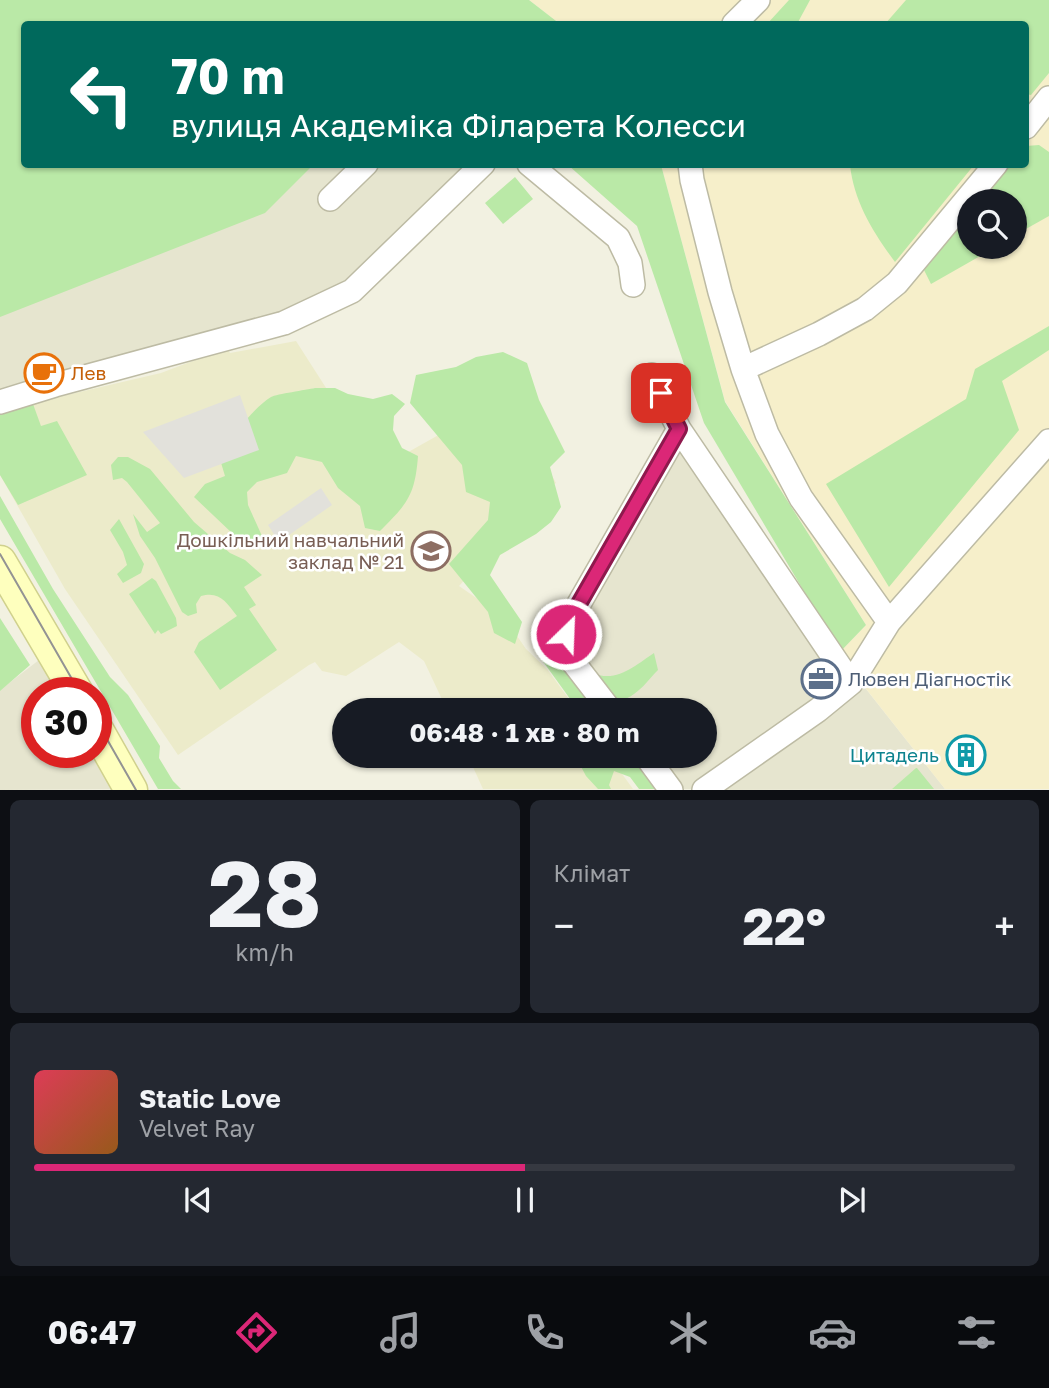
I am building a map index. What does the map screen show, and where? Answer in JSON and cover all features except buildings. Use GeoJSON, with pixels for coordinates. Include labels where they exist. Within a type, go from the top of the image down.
{"type":"FeatureCollection","features":[{"type":"Feature","properties":{"kind":"main road"},"geometry":{"type":"LineString","coordinates":[[0,562],[67,677]]}},
{"type":"Feature","properties":{"kind":"main road"},"geometry":{"type":"LineString","coordinates":[[112,756],[131,789]]}},
{"type":"Feature","properties":{"kind":"street"},"geometry":{"type":"LineString","coordinates":[[737,21],[758,0]]}},
{"type":"Feature","properties":{"kind":"street"},"geometry":{"type":"LineString","coordinates":[[1029,123],[1049,98]]}},
{"type":"Feature","properties":{"kind":"street"},"geometry":{"type":"LineString","coordinates":[[330,199],[362,168]]}},
{"type":"Feature","properties":{"kind":"street"},"geometry":{"type":"LineString","coordinates":[[0,402],[284,323],[352,291],[479,168]]}},
{"type":"Feature","properties":{"kind":"street"},"geometry":{"type":"LineString","coordinates":[[534,168],[618,238],[630,263],[633,285]]}},
{"type":"Feature","properties":{"kind":"street"},"geometry":{"type":"LineString","coordinates":[[690,168],[720,292],[743,369],[767,434],[801,498],[889,622]]}},
{"type":"Feature","properties":{"kind":"street"},"geometry":{"type":"LineString","coordinates":[[743,369],[819,334],[865,309],[897,283],[993,168]]}},
{"type":"Feature","properties":{"kind":"street"},"geometry":{"type":"LineString","coordinates":[[652,374],[679,429],[851,683]]}},
{"type":"Feature","properties":{"kind":"street"},"geometry":{"type":"LineString","coordinates":[[601,698],[570,658],[566,634],[572,616],[679,429]]}},
{"type":"Feature","properties":{"kind":"street"},"geometry":{"type":"LineString","coordinates":[[704,789],[818,710],[851,683],[889,622],[1049,441]]}},
{"type":"Feature","properties":{"kind":"street"},"geometry":{"type":"LineString","coordinates":[[655,768],[671,789]]}},
{"type":"Feature","properties":{"kind":"shaded area"},"geometry":{"type":"Polygon","coordinates":[[[529,0],[1049,0],[1049,789],[945,789],[840,652],[866,625],[725,401],[662,168],[1029,168],[1029,21],[556,21],[529,0]]]}},
{"type":"Feature","properties":{"kind":"shaded area"},"geometry":{"type":"Polygon","coordinates":[[[207,168],[467,168],[336,288],[282,313],[0,396],[0,252],[207,168]]]}},
{"type":"Feature","properties":{"kind":"shaded area"},"geometry":{"type":"Polygon","coordinates":[[[296,341],[378,469],[508,396],[556,483],[547,488],[459,586],[504,617],[526,649],[547,669],[568,698],[441,698],[424,661],[399,642],[346,676],[322,671],[315,662],[309,665],[178,755],[65,589],[0,475],[0,413],[161,373],[227,348],[230,353],[296,341]]]}},
{"type":"Feature","properties":{"kind":"shaded area"},"geometry":{"type":"Polygon","coordinates":[[[240,395],[259,450],[184,478],[143,432],[240,395]]]}},
{"type":"Feature","properties":{"kind":"shaded area"},"geometry":{"type":"Polygon","coordinates":[[[685,446],[841,678],[839,686],[694,789],[676,789],[661,768],[717,768],[717,698],[610,698],[574,651],[571,632],[676,448],[685,446]]]}},
{"type":"Feature","properties":{"kind":"shaded area"},"geometry":{"type":"Polygon","coordinates":[[[321,488],[332,505],[279,542],[268,525],[321,488]]]}},
{"type":"Feature","properties":{"kind":"shaded area"},"geometry":{"type":"Polygon","coordinates":[[[39,660],[50,677],[21,677],[21,768],[106,768],[118,789],[0,790],[0,690],[39,660]]]}},
{"type":"Feature","properties":{"kind":"shaded area"},"geometry":{"type":"Polygon","coordinates":[[[862,684],[945,789],[711,790],[862,684]]]}},
{"type":"Feature","properties":{"kind":"shaded area"},"geometry":{"type":"Polygon","coordinates":[[[473,768],[618,768],[633,789],[483,789],[473,768]]]}},
{"type":"Feature","properties":{"kind":"green space"},"geometry":{"type":"Polygon","coordinates":[[[0,0],[529,0],[556,21],[21,21],[21,168],[310,168],[265,213],[0,317],[0,0]]]}},
{"type":"Feature","properties":{"kind":"green space"},"geometry":{"type":"Polygon","coordinates":[[[789,0],[810,0],[799,21],[770,21],[789,0]]]}},
{"type":"Feature","properties":{"kind":"green space"},"geometry":{"type":"Polygon","coordinates":[[[906,0],[1049,0],[1049,73],[1029,95],[1029,21],[888,21],[906,0]]]}},
{"type":"Feature","properties":{"kind":"green space"},"geometry":{"type":"Polygon","coordinates":[[[1039,145],[1049,152],[1049,216],[1027,228],[1027,189],[989,189],[1006,168],[1029,168],[1029,146],[1039,145]]]}},
{"type":"Feature","properties":{"kind":"green space"},"geometry":{"type":"Polygon","coordinates":[[[571,168],[662,168],[725,402],[866,625],[840,652],[704,423],[637,226],[571,168]]]}},
{"type":"Feature","properties":{"kind":"green space"},"geometry":{"type":"Polygon","coordinates":[[[851,168],[972,168],[895,262],[866,216],[851,168]]]}},
{"type":"Feature","properties":{"kind":"green space"},"geometry":{"type":"Polygon","coordinates":[[[515,177],[533,199],[503,224],[485,203],[515,177]]]}},
{"type":"Feature","properties":{"kind":"green space"},"geometry":{"type":"Polygon","coordinates":[[[957,228],[957,259],[975,259],[931,284],[924,270],[957,228]]]}},
{"type":"Feature","properties":{"kind":"green space"},"geometry":{"type":"Polygon","coordinates":[[[1049,326],[1049,350],[1002,381],[1019,430],[889,587],[826,484],[966,399],[975,369],[1049,326]]]}},
{"type":"Feature","properties":{"kind":"green space"},"geometry":{"type":"Polygon","coordinates":[[[503,352],[527,363],[539,400],[565,452],[550,467],[561,507],[551,522],[536,534],[500,555],[490,575],[522,622],[515,644],[494,633],[488,612],[449,564],[488,520],[490,502],[466,492],[462,465],[410,403],[416,375],[456,367],[476,357],[503,352]]]}},
{"type":"Feature","properties":{"kind":"green space"},"geometry":{"type":"Polygon","coordinates":[[[315,388],[335,388],[348,394],[373,399],[392,394],[405,404],[394,416],[393,430],[402,448],[418,456],[412,490],[397,514],[380,531],[365,528],[360,506],[338,488],[322,462],[296,456],[287,473],[257,482],[247,492],[248,505],[262,536],[249,543],[233,534],[194,497],[205,484],[225,476],[219,456],[257,408],[271,397],[315,388]]]}},
{"type":"Feature","properties":{"kind":"green space"},"geometry":{"type":"Polygon","coordinates":[[[33,404],[41,426],[57,421],[87,475],[18,505],[0,475],[0,413],[33,404]]]}},
{"type":"Feature","properties":{"kind":"green space"},"geometry":{"type":"Polygon","coordinates":[[[118,457],[128,457],[150,469],[194,522],[230,553],[245,560],[262,575],[244,587],[256,605],[249,609],[277,650],[220,690],[194,652],[199,642],[237,616],[222,599],[213,595],[201,596],[196,604],[197,613],[188,616],[182,612],[155,558],[140,536],[133,514],[147,532],[160,523],[127,482],[122,478],[113,480],[111,465],[118,457]]]}},
{"type":"Feature","properties":{"kind":"green space"},"geometry":{"type":"Polygon","coordinates":[[[0,496],[53,589],[110,677],[92,677],[0,519],[0,496]]]}},
{"type":"Feature","properties":{"kind":"green space"},"geometry":{"type":"Polygon","coordinates":[[[119,519],[144,564],[141,573],[123,583],[117,574],[127,565],[110,530],[119,519]]]}},
{"type":"Feature","properties":{"kind":"green space"},"geometry":{"type":"Polygon","coordinates":[[[152,578],[176,618],[177,626],[161,634],[158,630],[155,634],[129,594],[152,578]]]}},
{"type":"Feature","properties":{"kind":"green space"},"geometry":{"type":"Polygon","coordinates":[[[0,618],[30,665],[0,691],[0,618]]]}},
{"type":"Feature","properties":{"kind":"green space"},"geometry":{"type":"Polygon","coordinates":[[[551,643],[569,646],[585,667],[592,672],[609,676],[625,672],[654,653],[658,670],[628,698],[569,698],[534,649],[551,643]]]}},
{"type":"Feature","properties":{"kind":"green space"},"geometry":{"type":"Polygon","coordinates":[[[112,679],[128,695],[160,746],[159,758],[181,789],[158,789],[112,710],[112,679]]]}},
{"type":"Feature","properties":{"kind":"green space"},"geometry":{"type":"Polygon","coordinates":[[[582,768],[645,768],[655,780],[658,789],[639,789],[630,777],[614,771],[609,785],[611,789],[598,789],[582,768]]]}},
{"type":"Feature","properties":{"kind":"green space"},"geometry":{"type":"Polygon","coordinates":[[[916,768],[934,789],[892,789],[916,768]]]}},
{"type":"Feature","properties":{"kind":"tram line"},"geometry":{"type":"LineString","coordinates":[[0,554],[71,677]]}},
{"type":"Feature","properties":{"kind":"tram line"},"geometry":{"type":"LineString","coordinates":[[112,748],[136,790]]}},
{"type":"Feature","properties":{"kind":"place","name":"Лев"},"geometry":{"type":"Point","coordinates":[44,373]}},
{"type":"Feature","properties":{"kind":"place","name":"Дошкільний навчальний заклад № 21"},"geometry":{"type":"Point","coordinates":[431,551]}},
{"type":"Feature","properties":{"kind":"place","name":"Лювен Діагностік"},"geometry":{"type":"Point","coordinates":[821,679]}},
{"type":"Feature","properties":{"kind":"place","name":"Цитадель"},"geometry":{"type":"Point","coordinates":[966,755]}},
{"type":"Feature","properties":{"kind":"route"},"geometry":{"type":"LineString","coordinates":[[566,634],[572,616],[679,429],[661,393]]}}]}
